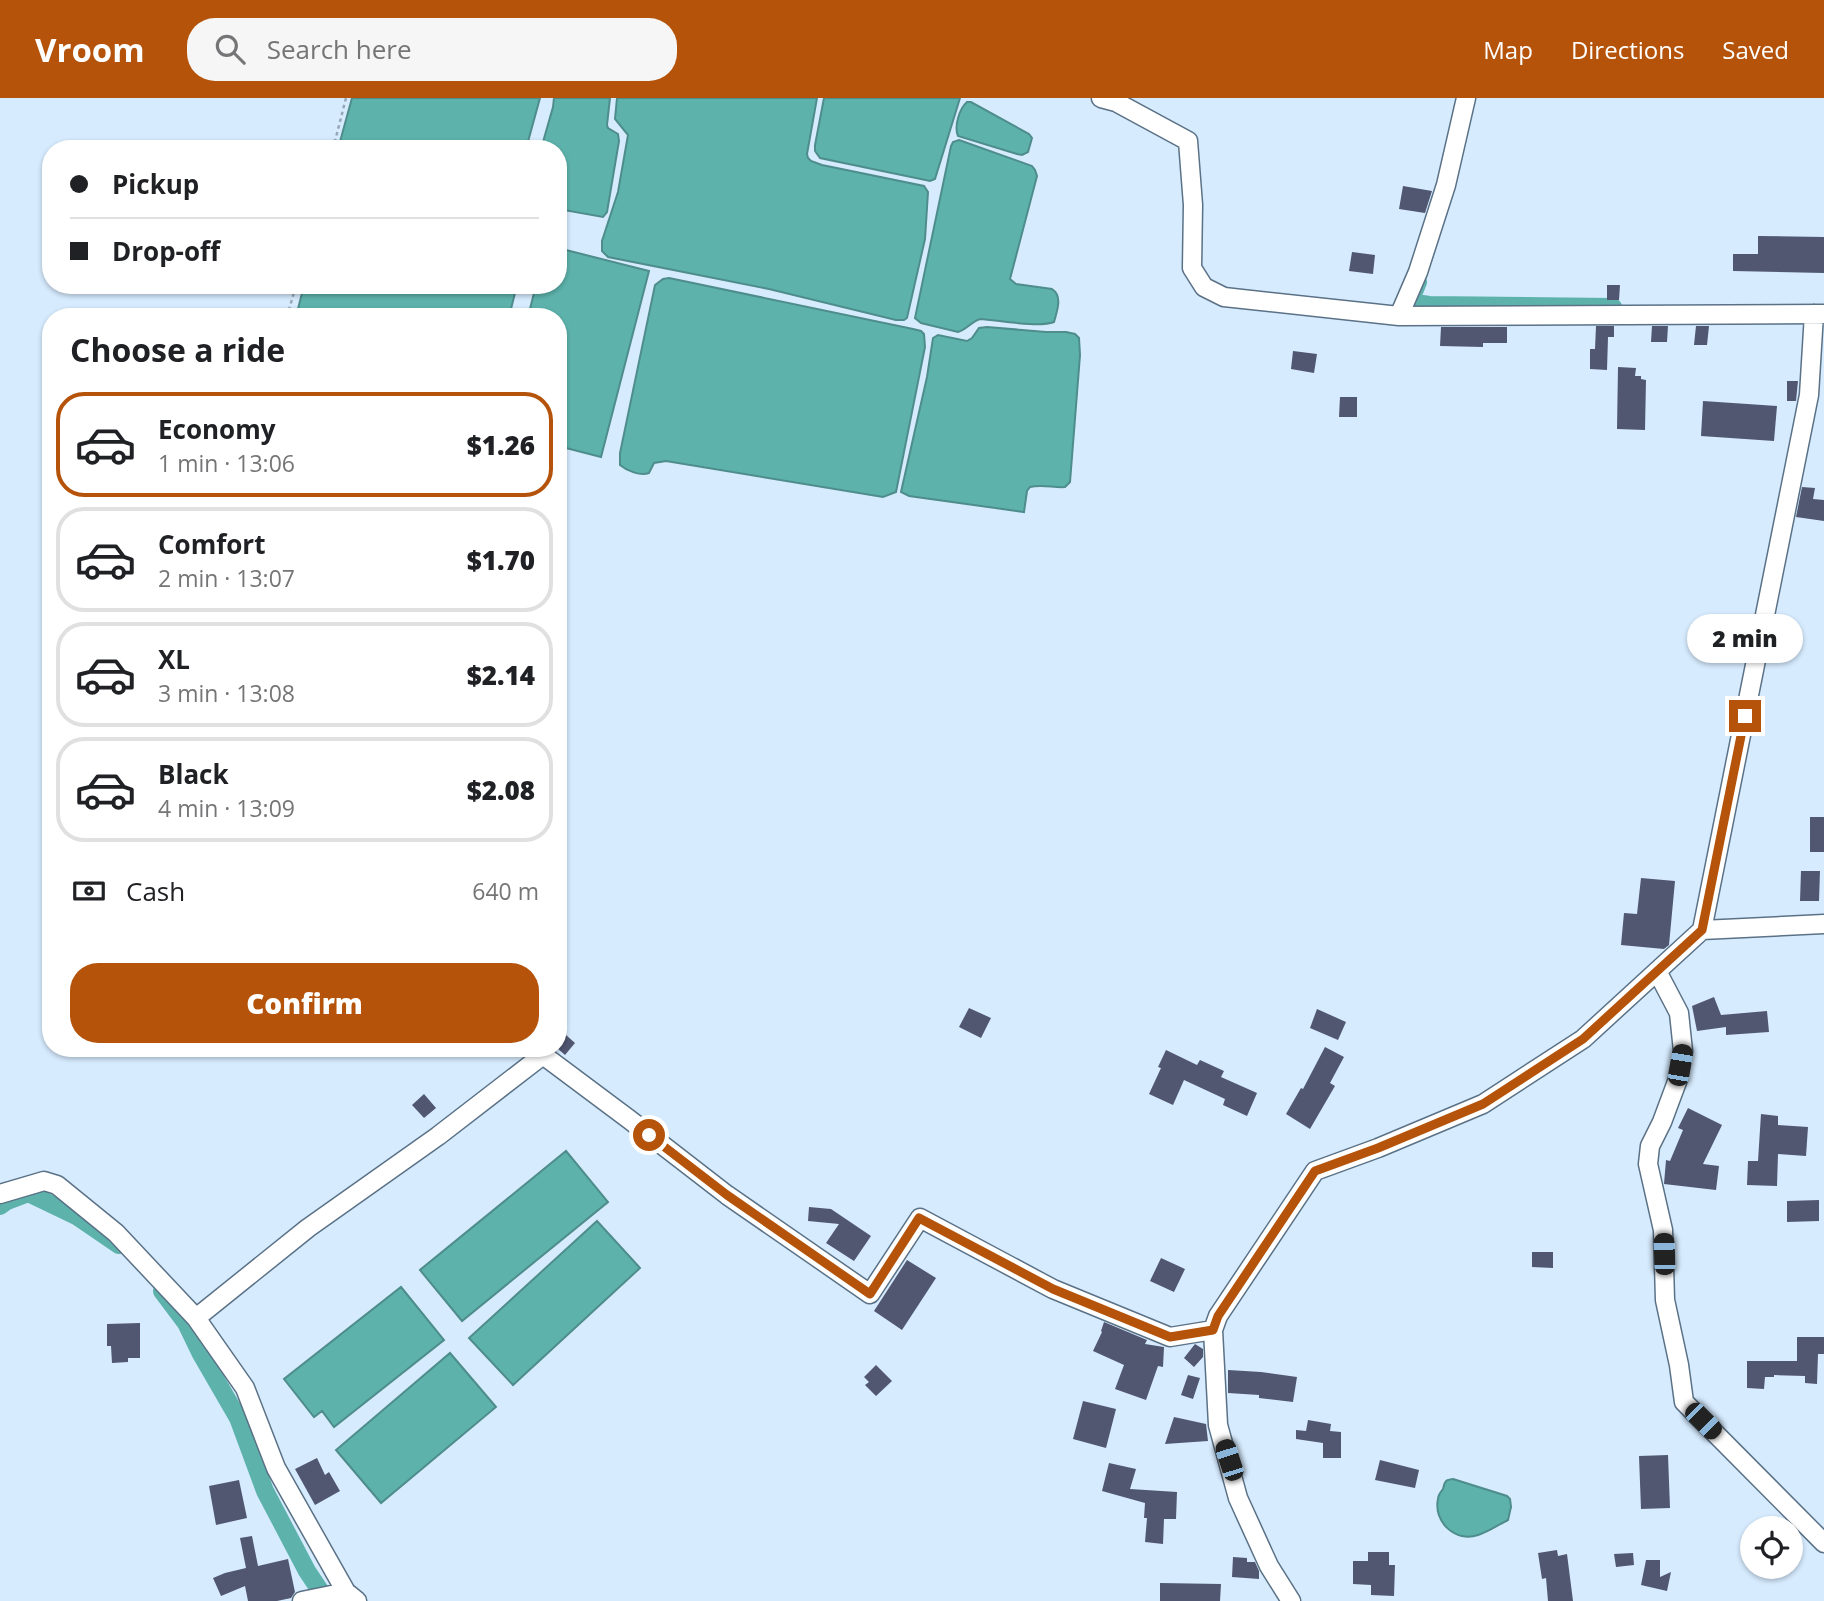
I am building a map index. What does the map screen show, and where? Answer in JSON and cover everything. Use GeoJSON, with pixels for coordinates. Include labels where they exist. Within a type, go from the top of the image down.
{"type":"FeatureCollection","features":[{"type":"Feature","properties":{"kind":"street"},"geometry":{"type":"LineString","coordinates":[[1101,98],[1116,102],[1188,141],[1193,205],[1192,268],[1204,287],[1224,297],[1399,316],[1819,314],[1808,395],[1702,930],[1583,1039],[1483,1104],[1315,1171],[1218,1316],[1213,1330],[1218,1425],[1238,1498],[1269,1566],[1291,1601]]}},
{"type":"Feature","properties":{"kind":"street"},"geometry":{"type":"LineString","coordinates":[[1399,316],[1418,272],[1446,185],[1466,98]]}},
{"type":"Feature","properties":{"kind":"street"},"geometry":{"type":"LineString","coordinates":[[1702,930],[1824,924]]}},
{"type":"Feature","properties":{"kind":"street"},"geometry":{"type":"LineString","coordinates":[[1657,971],[1679,1013],[1683,1051],[1678,1079],[1650,1146],[1648,1164],[1663,1230],[1665,1300],[1684,1402],[1824,1543]]}},
{"type":"Feature","properties":{"kind":"street"},"geometry":{"type":"LineString","coordinates":[[196,1318],[308,1228],[438,1136],[540,1057]]}},
{"type":"Feature","properties":{"kind":"street"},"geometry":{"type":"LineString","coordinates":[[546,1057],[727,1195],[870,1294],[919,1218],[1053,1289],[1170,1337],[1213,1330]]}},
{"type":"Feature","properties":{"kind":"street"},"geometry":{"type":"LineString","coordinates":[[0,1194],[44,1181],[57,1185],[116,1233],[196,1318],[245,1388],[276,1468],[351,1596],[302,1601]]}},
{"type":"Feature","properties":{"kind":"path"},"geometry":{"type":"LineString","coordinates":[[335,140],[346,98]]}},
{"type":"Feature","properties":{"kind":"shaded area"},"geometry":{"type":"Polygon","coordinates":[[[352,98],[540,98],[528,140],[340,140],[352,98]]]}},
{"type":"Feature","properties":{"kind":"shaded area"},"geometry":{"type":"Polygon","coordinates":[[[554,98],[610,98],[607,125],[618,134],[619,141],[607,212],[603,217],[567,211],[567,140],[544,140],[554,98]]]}},
{"type":"Feature","properties":{"kind":"shaded area"},"geometry":{"type":"Polygon","coordinates":[[[617,98],[817,98],[807,154],[811,161],[924,186],[928,192],[925,239],[907,318],[896,320],[769,289],[608,257],[602,251],[602,241],[618,192],[628,135],[615,119],[617,98]]]}},
{"type":"Feature","properties":{"kind":"shaded area"},"geometry":{"type":"Polygon","coordinates":[[[824,98],[960,98],[935,179],[930,181],[820,158],[815,151],[815,145],[824,98]]]}},
{"type":"Feature","properties":{"kind":"shaded area"},"geometry":{"type":"Polygon","coordinates":[[[967,102],[1029,134],[1032,138],[1028,152],[1017,154],[958,136],[958,118],[967,102]]]}},
{"type":"Feature","properties":{"kind":"shaded area"},"geometry":{"type":"Polygon","coordinates":[[[959,140],[1032,166],[1035,170],[1037,176],[1010,279],[1016,284],[1052,289],[1058,304],[1054,322],[1028,324],[980,319],[958,332],[921,323],[915,318],[951,146],[959,140]]]}},
{"type":"Feature","properties":{"kind":"shaded area"},"geometry":{"type":"Polygon","coordinates":[[[567,250],[649,271],[601,457],[567,448],[567,308],[530,308],[534,294],[567,294],[567,250]]]}},
{"type":"Feature","properties":{"kind":"shaded area"},"geometry":{"type":"Polygon","coordinates":[[[669,278],[921,331],[924,334],[925,347],[896,492],[883,497],[666,461],[654,463],[649,473],[645,474],[620,465],[620,453],[655,285],[669,278]]]}},
{"type":"Feature","properties":{"kind":"shaded area"},"geometry":{"type":"Polygon","coordinates":[[[302,294],[515,294],[511,308],[298,308],[302,294]]]}},
{"type":"Feature","properties":{"kind":"shaded area"},"geometry":{"type":"Polygon","coordinates":[[[979,328],[1066,332],[1079,338],[1070,482],[1065,487],[1030,487],[1024,512],[909,496],[901,492],[933,338],[938,335],[967,341],[979,328]]]}},
{"type":"Feature","properties":{"kind":"shaded area"},"geometry":{"type":"Polygon","coordinates":[[[566,1151],[608,1202],[462,1321],[420,1270],[566,1151]]]}},
{"type":"Feature","properties":{"kind":"shaded area"},"geometry":{"type":"Polygon","coordinates":[[[597,1221],[640,1268],[513,1385],[469,1338],[597,1221]]]}},
{"type":"Feature","properties":{"kind":"shaded area"},"geometry":{"type":"Polygon","coordinates":[[[401,1287],[444,1340],[334,1427],[322,1411],[314,1417],[284,1379],[401,1287]]]}},
{"type":"Feature","properties":{"kind":"shaded area"},"geometry":{"type":"Polygon","coordinates":[[[450,1353],[496,1407],[381,1503],[336,1450],[450,1353]]]}},
{"type":"Feature","properties":{"kind":"shaded area"},"geometry":{"type":"Polygon","coordinates":[[[1453,1479],[1507,1496],[1511,1507],[1508,1520],[1470,1537],[1448,1529],[1437,1507],[1445,1482],[1453,1479]]]}},
{"type":"Feature","properties":{"kind":"building"},"geometry":{"type":"Polygon","coordinates":[[[1403,186],[1432,191],[1425,213],[1399,209],[1403,186]]]}},
{"type":"Feature","properties":{"kind":"building"},"geometry":{"type":"Polygon","coordinates":[[[1758,236],[1824,237],[1824,273],[1733,271],[1733,254],[1758,254],[1758,236]]]}},
{"type":"Feature","properties":{"kind":"building"},"geometry":{"type":"Polygon","coordinates":[[[1352,252],[1375,255],[1373,274],[1349,271],[1352,252]]]}},
{"type":"Feature","properties":{"kind":"building"},"geometry":{"type":"Polygon","coordinates":[[[1607,285],[1620,285],[1619,300],[1607,300],[1607,285]]]}},
{"type":"Feature","properties":{"kind":"building"},"geometry":{"type":"Polygon","coordinates":[[[1596,326],[1614,326],[1614,337],[1608,337],[1607,370],[1590,369],[1590,349],[1595,349],[1596,326]]]}},
{"type":"Feature","properties":{"kind":"building"},"geometry":{"type":"Polygon","coordinates":[[[1652,326],[1668,326],[1667,342],[1651,342],[1652,326]]]}},
{"type":"Feature","properties":{"kind":"building"},"geometry":{"type":"Polygon","coordinates":[[[1696,326],[1709,326],[1707,345],[1694,345],[1696,326]]]}},
{"type":"Feature","properties":{"kind":"building"},"geometry":{"type":"Polygon","coordinates":[[[1441,327],[1507,327],[1507,343],[1483,343],[1483,347],[1440,346],[1441,327]]]}},
{"type":"Feature","properties":{"kind":"building"},"geometry":{"type":"Polygon","coordinates":[[[1293,351],[1317,354],[1314,373],[1291,369],[1293,351]]]}},
{"type":"Feature","properties":{"kind":"building"},"geometry":{"type":"Polygon","coordinates":[[[1618,367],[1636,368],[1635,376],[1646,380],[1645,430],[1617,429],[1618,367]]]}},
{"type":"Feature","properties":{"kind":"building"},"geometry":{"type":"Polygon","coordinates":[[[1787,381],[1798,381],[1796,401],[1787,401],[1787,381]]]}},
{"type":"Feature","properties":{"kind":"building"},"geometry":{"type":"Polygon","coordinates":[[[1340,397],[1357,397],[1357,417],[1339,417],[1340,397]]]}},
{"type":"Feature","properties":{"kind":"building"},"geometry":{"type":"Polygon","coordinates":[[[1703,401],[1777,406],[1774,441],[1701,436],[1703,401]]]}},
{"type":"Feature","properties":{"kind":"building"},"geometry":{"type":"Polygon","coordinates":[[[1802,487],[1815,488],[1813,499],[1824,500],[1824,521],[1796,517],[1802,487]]]}},
{"type":"Feature","properties":{"kind":"building"},"geometry":{"type":"Polygon","coordinates":[[[1810,817],[1824,817],[1824,852],[1810,852],[1810,817]]]}},
{"type":"Feature","properties":{"kind":"building"},"geometry":{"type":"Polygon","coordinates":[[[1801,871],[1820,871],[1819,901],[1800,901],[1801,871]]]}},
{"type":"Feature","properties":{"kind":"building"},"geometry":{"type":"Polygon","coordinates":[[[1641,878],[1675,881],[1669,945],[1664,949],[1621,945],[1624,913],[1637,914],[1641,878]]]}},
{"type":"Feature","properties":{"kind":"building"},"geometry":{"type":"Polygon","coordinates":[[[1714,997],[1721,1015],[1767,1011],[1769,1032],[1726,1035],[1726,1027],[1697,1031],[1692,1006],[1714,997]]]}},
{"type":"Feature","properties":{"kind":"building"},"geometry":{"type":"Polygon","coordinates":[[[969,1008],[991,1018],[981,1038],[959,1027],[969,1008]]]}},
{"type":"Feature","properties":{"kind":"building"},"geometry":{"type":"Polygon","coordinates":[[[1317,1009],[1346,1022],[1338,1040],[1310,1028],[1317,1009]]]}},
{"type":"Feature","properties":{"kind":"building"},"geometry":{"type":"Polygon","coordinates":[[[567,1036],[575,1043],[567,1053],[567,1036]]]}},
{"type":"Feature","properties":{"kind":"building"},"geometry":{"type":"Polygon","coordinates":[[[1325,1047],[1344,1057],[1330,1083],[1335,1086],[1310,1129],[1286,1114],[1301,1088],[1303,1089],[1325,1047]]]}},
{"type":"Feature","properties":{"kind":"building"},"geometry":{"type":"Polygon","coordinates":[[[1166,1050],[1197,1065],[1200,1060],[1224,1071],[1221,1077],[1257,1093],[1247,1116],[1223,1105],[1225,1099],[1184,1080],[1173,1105],[1149,1094],[1166,1050]]]}},
{"type":"Feature","properties":{"kind":"building"},"geometry":{"type":"Polygon","coordinates":[[[424,1094],[436,1108],[424,1118],[412,1105],[424,1094]]]}},
{"type":"Feature","properties":{"kind":"building"},"geometry":{"type":"Polygon","coordinates":[[[1688,1108],[1722,1125],[1703,1164],[1719,1166],[1716,1190],[1664,1184],[1666,1160],[1670,1161],[1683,1130],[1678,1128],[1688,1108]]]}},
{"type":"Feature","properties":{"kind":"building"},"geometry":{"type":"Polygon","coordinates":[[[1761,1114],[1778,1116],[1778,1125],[1808,1127],[1806,1156],[1778,1154],[1777,1186],[1747,1185],[1748,1161],[1758,1161],[1761,1114]]]}},
{"type":"Feature","properties":{"kind":"building"},"geometry":{"type":"Polygon","coordinates":[[[1819,1200],[1819,1221],[1787,1222],[1787,1201],[1819,1200]]]}},
{"type":"Feature","properties":{"kind":"building"},"geometry":{"type":"Polygon","coordinates":[[[809,1207],[831,1209],[871,1236],[854,1261],[826,1243],[839,1224],[808,1221],[809,1207]]]}},
{"type":"Feature","properties":{"kind":"building"},"geometry":{"type":"Polygon","coordinates":[[[1532,1252],[1553,1252],[1553,1268],[1532,1267],[1532,1252]]]}},
{"type":"Feature","properties":{"kind":"building"},"geometry":{"type":"Polygon","coordinates":[[[1161,1258],[1185,1269],[1174,1292],[1150,1281],[1161,1258]]]}},
{"type":"Feature","properties":{"kind":"building"},"geometry":{"type":"Polygon","coordinates":[[[907,1260],[936,1278],[902,1330],[874,1311],[907,1260]]]}},
{"type":"Feature","properties":{"kind":"building"},"geometry":{"type":"Polygon","coordinates":[[[1104,1322],[1147,1340],[1145,1344],[1164,1347],[1163,1367],[1158,1366],[1146,1400],[1115,1389],[1124,1365],[1093,1351],[1104,1322]]]}},
{"type":"Feature","properties":{"kind":"building"},"geometry":{"type":"Polygon","coordinates":[[[140,1323],[140,1358],[128,1358],[128,1362],[112,1363],[111,1346],[107,1346],[107,1324],[140,1323]]]}},
{"type":"Feature","properties":{"kind":"building"},"geometry":{"type":"Polygon","coordinates":[[[1797,1337],[1824,1337],[1824,1354],[1818,1354],[1817,1384],[1805,1383],[1805,1376],[1774,1375],[1765,1377],[1764,1389],[1747,1388],[1747,1361],[1797,1361],[1797,1337]]]}},
{"type":"Feature","properties":{"kind":"building"},"geometry":{"type":"Polygon","coordinates":[[[1195,1344],[1203,1349],[1203,1357],[1194,1367],[1184,1358],[1195,1344]]]}},
{"type":"Feature","properties":{"kind":"building"},"geometry":{"type":"Polygon","coordinates":[[[876,1365],[892,1381],[876,1396],[865,1385],[869,1382],[864,1377],[876,1365]]]}},
{"type":"Feature","properties":{"kind":"building"},"geometry":{"type":"Polygon","coordinates":[[[1228,1370],[1297,1377],[1293,1402],[1259,1398],[1259,1395],[1228,1393],[1228,1370]]]}},
{"type":"Feature","properties":{"kind":"building"},"geometry":{"type":"Polygon","coordinates":[[[1188,1375],[1200,1378],[1193,1399],[1181,1395],[1188,1375]]]}},
{"type":"Feature","properties":{"kind":"building"},"geometry":{"type":"Polygon","coordinates":[[[1083,1401],[1116,1409],[1106,1448],[1073,1439],[1083,1401]]]}},
{"type":"Feature","properties":{"kind":"building"},"geometry":{"type":"Polygon","coordinates":[[[1174,1417],[1206,1424],[1208,1441],[1165,1444],[1174,1417]]]}},
{"type":"Feature","properties":{"kind":"building"},"geometry":{"type":"Polygon","coordinates":[[[1308,1420],[1331,1424],[1330,1431],[1341,1432],[1341,1458],[1323,1458],[1323,1443],[1296,1439],[1296,1430],[1306,1431],[1308,1420]]]}},
{"type":"Feature","properties":{"kind":"building"},"geometry":{"type":"Polygon","coordinates":[[[1668,1455],[1670,1508],[1641,1509],[1639,1456],[1668,1455]]]}},
{"type":"Feature","properties":{"kind":"building"},"geometry":{"type":"Polygon","coordinates":[[[317,1458],[325,1475],[329,1472],[340,1491],[315,1505],[295,1469],[317,1458]]]}},
{"type":"Feature","properties":{"kind":"building"},"geometry":{"type":"Polygon","coordinates":[[[1380,1460],[1419,1470],[1415,1488],[1375,1480],[1380,1460]]]}},
{"type":"Feature","properties":{"kind":"building"},"geometry":{"type":"Polygon","coordinates":[[[1109,1463],[1136,1469],[1130,1489],[1177,1492],[1176,1519],[1164,1519],[1163,1544],[1145,1542],[1145,1503],[1102,1491],[1109,1463]]]}},
{"type":"Feature","properties":{"kind":"building"},"geometry":{"type":"Polygon","coordinates":[[[239,1480],[247,1518],[216,1525],[209,1486],[239,1480]]]}},
{"type":"Feature","properties":{"kind":"building"},"geometry":{"type":"Polygon","coordinates":[[[252,1536],[258,1566],[288,1559],[295,1592],[291,1598],[248,1601],[245,1586],[221,1596],[213,1578],[246,1568],[240,1538],[252,1536]]]}},
{"type":"Feature","properties":{"kind":"building"},"geometry":{"type":"Polygon","coordinates":[[[1557,1550],[1558,1556],[1567,1554],[1573,1601],[1548,1601],[1546,1578],[1542,1579],[1538,1553],[1557,1550]]]}},
{"type":"Feature","properties":{"kind":"building"},"geometry":{"type":"Polygon","coordinates":[[[1368,1552],[1389,1552],[1389,1565],[1395,1565],[1394,1596],[1371,1595],[1371,1585],[1353,1584],[1353,1561],[1368,1561],[1368,1552]]]}},
{"type":"Feature","properties":{"kind":"building"},"geometry":{"type":"Polygon","coordinates":[[[1633,1553],[1634,1565],[1616,1567],[1614,1554],[1633,1553]]]}},
{"type":"Feature","properties":{"kind":"building"},"geometry":{"type":"Polygon","coordinates":[[[1233,1557],[1247,1558],[1247,1562],[1255,1562],[1259,1579],[1232,1577],[1233,1557]]]}},
{"type":"Feature","properties":{"kind":"building"},"geometry":{"type":"Polygon","coordinates":[[[1646,1560],[1660,1560],[1660,1577],[1671,1572],[1667,1591],[1641,1585],[1646,1560]]]}},
{"type":"Feature","properties":{"kind":"building"},"geometry":{"type":"Polygon","coordinates":[[[1160,1583],[1221,1584],[1220,1601],[1160,1601],[1160,1583]]]}},
{"type":"Feature","properties":{"kind":"waterway"},"geometry":{"type":"LineString","coordinates":[[1418,282],[1412,297],[1416,303],[1429,305],[1613,307]]}},
{"type":"Feature","properties":{"kind":"waterway"},"geometry":{"type":"LineString","coordinates":[[0,1206],[28,1193],[78,1217],[119,1245]]}},
{"type":"Feature","properties":{"kind":"waterway"},"geometry":{"type":"LineString","coordinates":[[162,1291],[186,1323],[238,1418],[265,1491],[307,1571],[327,1601]]}},
{"type":"Feature","properties":{"kind":"route"},"geometry":{"type":"LineString","coordinates":[[649,1135],[727,1195],[870,1294],[919,1218],[1053,1289],[1170,1337],[1213,1330],[1218,1316],[1315,1171],[1483,1104],[1583,1039],[1702,930],[1745,716]]}}]}
